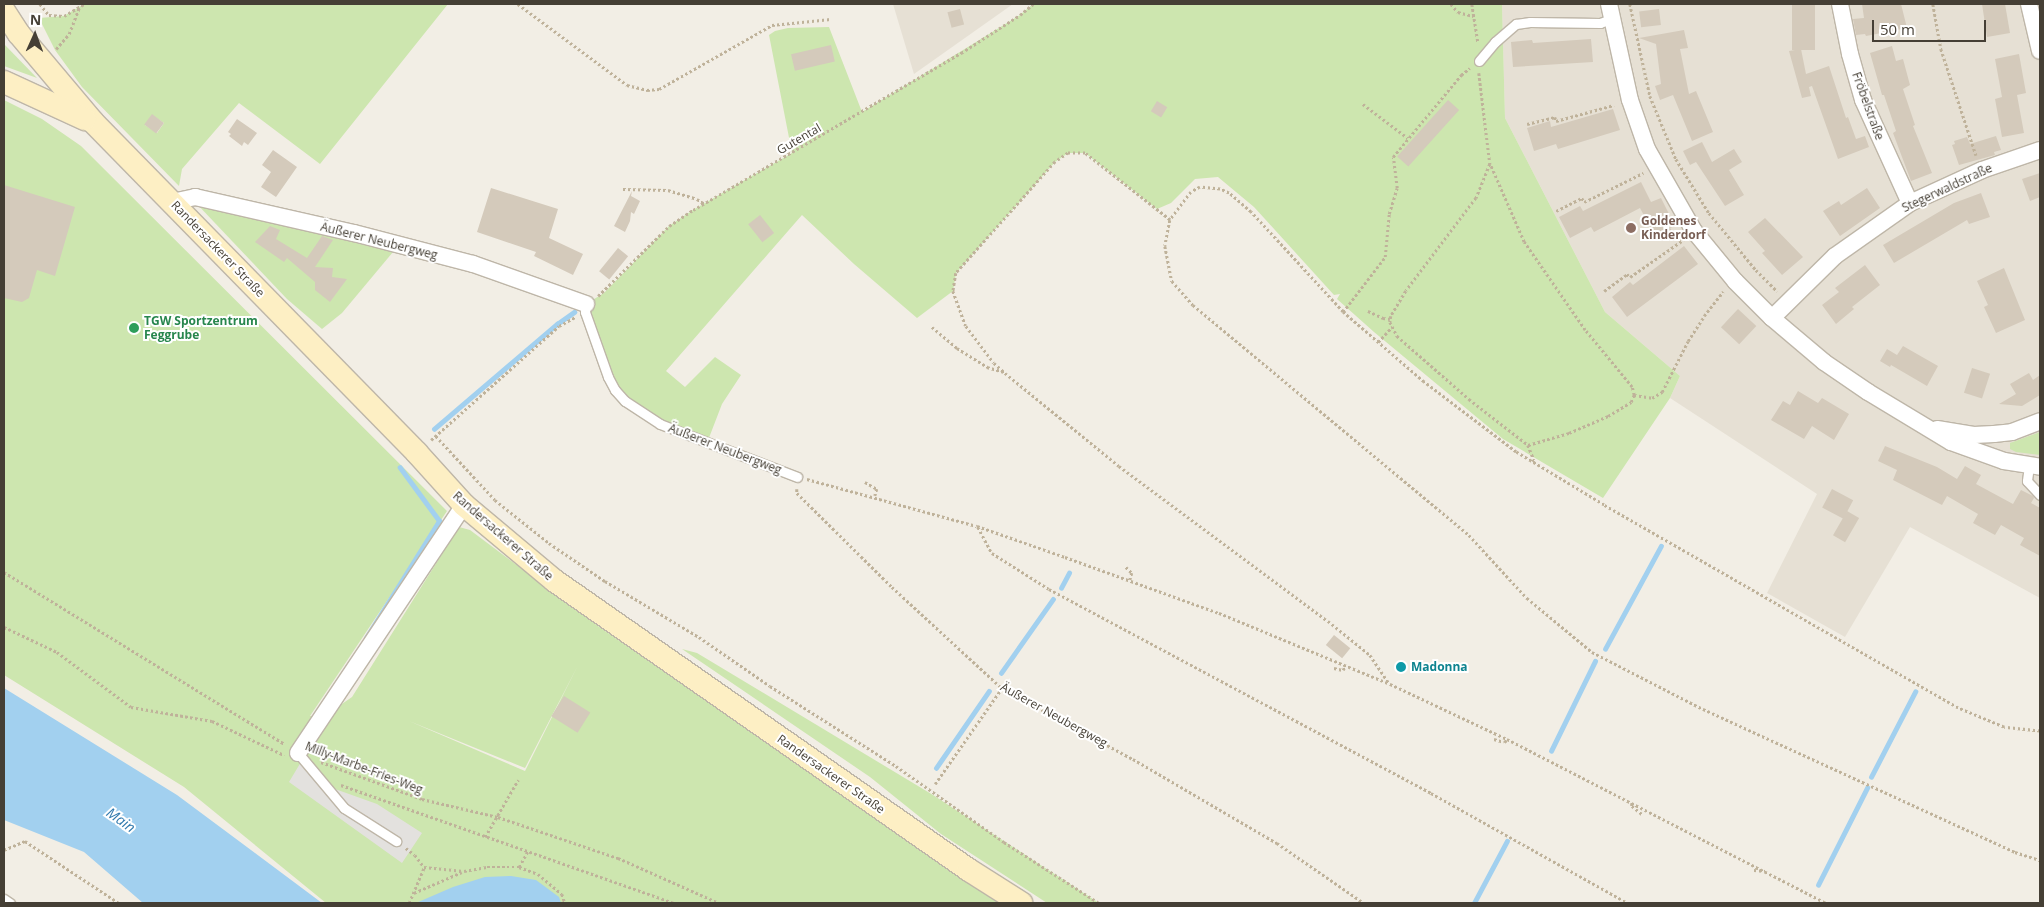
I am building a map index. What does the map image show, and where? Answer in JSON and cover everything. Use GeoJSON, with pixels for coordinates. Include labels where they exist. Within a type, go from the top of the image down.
{"type":"FeatureCollection","features":[{"type":"Feature","properties":{"kind":"main road","name":"Randersackerer Straße"},"geometry":{"type":"LineString","coordinates":[[4,11],[19,34],[93,122],[417,453],[464,505],[555,581],[969,870],[1021,903]]}},
{"type":"Feature","properties":{"kind":"main road"},"geometry":{"type":"LineString","coordinates":[[4,82],[93,122]]}},
{"type":"Feature","properties":{"kind":"street","name":"Fröbelstraße"},"geometry":{"type":"LineString","coordinates":[[1840,4],[1850,54],[1863,100],[1910,202]]}},
{"type":"Feature","properties":{"kind":"street"},"geometry":{"type":"LineString","coordinates":[[2029,4],[2040,51]]}},
{"type":"Feature","properties":{"kind":"street"},"geometry":{"type":"LineString","coordinates":[[1610,11],[1630,100],[1655,166],[1694,231],[1735,281],[1772,318],[1824,362],[1868,392],[1951,442],[1978,453],[2035,467]]}},
{"type":"Feature","properties":{"kind":"street","name":"Stegerwaldstraße"},"geometry":{"type":"LineString","coordinates":[[1772,318],[1835,256],[1910,202],[1982,170],[2040,150]]}},
{"type":"Feature","properties":{"kind":"street","name":"Äußerer Neubergweg"},"geometry":{"type":"LineString","coordinates":[[172,202],[195,197],[354,232],[473,264],[582,309]]}},
{"type":"Feature","properties":{"kind":"street"},"geometry":{"type":"LineString","coordinates":[[1930,428],[1974,435],[1994,434],[2012,432],[2040,421]]}},
{"type":"Feature","properties":{"kind":"street"},"geometry":{"type":"LineString","coordinates":[[298,753],[464,505]]}},
{"type":"Feature","properties":{"kind":"lane"},"geometry":{"type":"LineString","coordinates":[[1479,60],[1495,42],[1516,24],[1530,22],[1600,23],[1610,11]]}},
{"type":"Feature","properties":{"kind":"lane","name":"Äußerer Neubergweg"},"geometry":{"type":"LineString","coordinates":[[582,309],[608,377],[625,401],[660,424],[797,477]]}},
{"type":"Feature","properties":{"kind":"lane"},"geometry":{"type":"LineString","coordinates":[[2035,467],[2027,481],[2040,495]]}},
{"type":"Feature","properties":{"kind":"lane"},"geometry":{"type":"LineString","coordinates":[[298,753],[344,808],[396,841]]}},
{"type":"Feature","properties":{"kind":"lane"},"geometry":{"type":"LineString","coordinates":[[4,899],[10,903]]}},
{"type":"Feature","properties":{"kind":"path"},"geometry":{"type":"LineString","coordinates":[[40,4],[49,15],[64,16],[84,4]]}},
{"type":"Feature","properties":{"kind":"path"},"geometry":{"type":"LineString","coordinates":[[518,4],[626,85],[647,90],[659,89],[772,25],[831,19]]}},
{"type":"Feature","properties":{"kind":"path","name":"Gutental"},"geometry":{"type":"LineString","coordinates":[[417,453],[559,326],[604,293],[669,226],[693,210],[961,53],[1020,15],[1033,4]]}},
{"type":"Feature","properties":{"kind":"path"},"geometry":{"type":"LineString","coordinates":[[1451,4],[1458,12],[1473,16]]}},
{"type":"Feature","properties":{"kind":"path"},"geometry":{"type":"LineString","coordinates":[[1472,4],[1479,46],[1479,86],[1490,164],[1524,242],[1585,330],[1632,387],[1634,395],[1631,402],[1608,416],[1569,433],[1528,445]]}},
{"type":"Feature","properties":{"kind":"path"},"geometry":{"type":"LineString","coordinates":[[1630,4],[1650,96],[1676,159],[1722,230],[1788,303]]}},
{"type":"Feature","properties":{"kind":"path"},"geometry":{"type":"LineString","coordinates":[[1933,4],[1941,49],[1967,132],[1982,170]]}},
{"type":"Feature","properties":{"kind":"path"},"geometry":{"type":"LineString","coordinates":[[55,50],[69,34],[79,8]]}},
{"type":"Feature","properties":{"kind":"path"},"geometry":{"type":"LineString","coordinates":[[1343,312],[1385,257],[1389,214],[1397,188],[1392,157],[1461,75],[1479,60]]}},
{"type":"Feature","properties":{"kind":"path"},"geometry":{"type":"LineString","coordinates":[[1527,124],[1555,117],[1556,121],[1630,100]]}},
{"type":"Feature","properties":{"kind":"path"},"geometry":{"type":"LineString","coordinates":[[1363,104],[1408,138]]}},
{"type":"Feature","properties":{"kind":"path"},"geometry":{"type":"LineString","coordinates":[[1170,220],[1086,153],[1068,153],[1055,162],[956,273],[953,291],[966,326],[1005,373],[1119,466],[1342,632],[1370,655],[1390,684]]}},
{"type":"Feature","properties":{"kind":"path"},"geometry":{"type":"LineString","coordinates":[[1490,164],[1476,198],[1406,291],[1390,319],[1397,336],[1469,399],[1528,445],[1534,460],[1532,463]]}},
{"type":"Feature","properties":{"kind":"path"},"geometry":{"type":"LineString","coordinates":[[1556,211],[1582,198],[1584,202],[1655,166]]}},
{"type":"Feature","properties":{"kind":"path"},"geometry":{"type":"LineString","coordinates":[[2040,731],[2004,727],[1958,708],[1532,463],[1476,423],[1377,343],[1343,312],[1252,212],[1229,194],[1220,189],[1200,187],[1191,192],[1170,220],[1165,246],[1172,281],[1193,306],[1468,535],[1528,598],[1592,652],[1703,709],[2015,852],[2040,860]]}},
{"type":"Feature","properties":{"kind":"path"},"geometry":{"type":"LineString","coordinates":[[623,189],[668,190],[697,198],[705,204]]}},
{"type":"Feature","properties":{"kind":"path"},"geometry":{"type":"LineString","coordinates":[[1604,291],[1627,274],[1630,277],[1694,231]]}},
{"type":"Feature","properties":{"kind":"path"},"geometry":{"type":"LineString","coordinates":[[1634,395],[1652,398],[1662,392],[1672,370],[1704,316],[1716,300],[1735,281]]}},
{"type":"Feature","properties":{"kind":"path"},"geometry":{"type":"LineString","coordinates":[[1368,311],[1390,319]]}},
{"type":"Feature","properties":{"kind":"path"},"geometry":{"type":"LineString","coordinates":[[932,327],[957,348],[980,363],[1005,373]]}},
{"type":"Feature","properties":{"kind":"path"},"geometry":{"type":"LineString","coordinates":[[1377,343],[1392,327]]}},
{"type":"Feature","properties":{"kind":"path"},"geometry":{"type":"LineString","coordinates":[[436,436],[494,500],[549,542],[605,581],[699,637],[740,666],[896,766],[1004,842],[1099,903]]}},
{"type":"Feature","properties":{"kind":"path"},"geometry":{"type":"LineString","coordinates":[[797,477],[875,496],[977,526],[1219,613],[1390,684],[1507,739],[1826,903]]}},
{"type":"Feature","properties":{"kind":"path","name":"Äußerer Neubergweg"},"geometry":{"type":"LineString","coordinates":[[797,477],[797,493],[892,587],[1002,688],[1132,759],[1276,843],[1364,903]]}},
{"type":"Feature","properties":{"kind":"path"},"geometry":{"type":"LineString","coordinates":[[865,482],[876,490],[875,496]]}},
{"type":"Feature","properties":{"kind":"path"},"geometry":{"type":"LineString","coordinates":[[977,526],[992,553],[1048,589],[1422,789],[1628,903]]}},
{"type":"Feature","properties":{"kind":"path"},"geometry":{"type":"LineString","coordinates":[[1126,567],[1132,573],[1130,580]]}},
{"type":"Feature","properties":{"kind":"path","name":"Milly-Marbe-Fries-Weg"},"geometry":{"type":"LineString","coordinates":[[4,572],[215,700],[298,753],[422,799],[498,816],[618,858],[719,903]]}},
{"type":"Feature","properties":{"kind":"path"},"geometry":{"type":"LineString","coordinates":[[4,627],[57,652],[131,707],[212,721],[283,755],[298,753]]}},
{"type":"Feature","properties":{"kind":"path"},"geometry":{"type":"LineString","coordinates":[[1334,668],[1343,670],[1346,666]]}},
{"type":"Feature","properties":{"kind":"path"},"geometry":{"type":"LineString","coordinates":[[936,784],[1002,688]]}},
{"type":"Feature","properties":{"kind":"path"},"geometry":{"type":"LineString","coordinates":[[1494,739],[1504,742],[1507,739]]}},
{"type":"Feature","properties":{"kind":"path"},"geometry":{"type":"LineString","coordinates":[[485,837],[518,780]]}},
{"type":"Feature","properties":{"kind":"path"},"geometry":{"type":"LineString","coordinates":[[339,784],[674,903]]}},
{"type":"Feature","properties":{"kind":"path"},"geometry":{"type":"LineString","coordinates":[[1632,803],[1632,806],[1643,815]]}},
{"type":"Feature","properties":{"kind":"path"},"geometry":{"type":"LineString","coordinates":[[4,850],[25,841],[119,903]]}},
{"type":"Feature","properties":{"kind":"path"},"geometry":{"type":"LineString","coordinates":[[396,841],[415,855],[424,867],[464,871]]}},
{"type":"Feature","properties":{"kind":"path"},"geometry":{"type":"LineString","coordinates":[[519,867],[528,851]]}},
{"type":"Feature","properties":{"kind":"path"},"geometry":{"type":"LineString","coordinates":[[409,903],[424,867]]}},
{"type":"Feature","properties":{"kind":"path"},"geometry":{"type":"LineString","coordinates":[[414,893],[464,871],[486,867],[519,867],[538,874],[562,894],[565,903]]}},
{"type":"Feature","properties":{"kind":"path"},"geometry":{"type":"LineString","coordinates":[[1754,870],[1768,872]]}},
{"type":"Feature","properties":{"kind":"shaded area"},"geometry":{"type":"Polygon","coordinates":[[[893,4],[1013,4],[914,74],[893,4]]]}},
{"type":"Feature","properties":{"kind":"shaded area"},"geometry":{"type":"Polygon","coordinates":[[[1502,4],[2040,4],[2040,484],[2037,492],[2040,495],[2040,598],[1910,527],[1845,637],[1767,593],[1817,494],[1670,398],[1680,376],[1605,312],[1505,118],[1502,4]]]}},
{"type":"Feature","properties":{"kind":"shaded area"},"geometry":{"type":"Polygon","coordinates":[[[301,762],[335,789],[377,804],[422,833],[402,863],[289,782],[301,762]]]}},
{"type":"Feature","properties":{"kind":"green space"},"geometry":{"type":"Polygon","coordinates":[[[84,4],[448,4],[320,164],[239,103],[182,169],[179,186],[82,87],[55,50],[39,18],[64,16],[84,4]],[[152,115],[145,125],[157,133],[164,123],[152,115]]]}},
{"type":"Feature","properties":{"kind":"green space"},"geometry":{"type":"Polygon","coordinates":[[[1033,4],[1502,4],[1505,118],[1605,312],[1680,376],[1670,398],[1603,498],[1503,439],[1374,332],[1337,299],[1340,294],[1334,295],[1254,207],[1218,177],[1195,179],[1171,203],[1157,209],[1085,153],[1068,153],[1055,162],[956,273],[953,291],[917,318],[854,264],[802,215],[666,371],[685,387],[715,357],[741,375],[722,404],[707,443],[641,413],[608,377],[586,304],[604,293],[669,226],[693,210],[792,153],[769,35],[775,31],[788,28],[829,27],[862,112],[1020,15],[1033,4]]]}},
{"type":"Feature","properties":{"kind":"green space"},"geometry":{"type":"Polygon","coordinates":[[[4,44],[37,78],[4,66],[4,44]]]}},
{"type":"Feature","properties":{"kind":"green space"},"geometry":{"type":"Polygon","coordinates":[[[4,100],[42,119],[81,146],[447,511],[310,716],[326,715],[352,697],[459,527],[470,530],[598,626],[999,903],[326,903],[184,787],[4,675],[4,100]],[[577,667],[525,768],[409,721],[525,771],[577,667]]]}},
{"type":"Feature","properties":{"kind":"green space"},"geometry":{"type":"Polygon","coordinates":[[[196,203],[393,252],[342,313],[322,329],[287,299],[196,203]]]}},
{"type":"Feature","properties":{"kind":"green space"},"geometry":{"type":"Polygon","coordinates":[[[2040,432],[2040,455],[2016,452],[2010,449],[2010,443],[2040,432]]]}},
{"type":"Feature","properties":{"kind":"green space"},"geometry":{"type":"Polygon","coordinates":[[[682,649],[697,653],[933,795],[1099,903],[1047,903],[941,834],[870,777],[682,649]]]}},
{"type":"Feature","properties":{"kind":"water","name":"Main"},"geometry":{"type":"Polygon","coordinates":[[[4,688],[177,795],[322,903],[143,903],[84,852],[4,820],[4,688]]]}},
{"type":"Feature","properties":{"kind":"water"},"geometry":{"type":"Polygon","coordinates":[[[511,876],[536,880],[559,897],[561,903],[416,903],[453,887],[485,877],[511,876]]]}},
{"type":"Feature","properties":{"kind":"building"},"geometry":{"type":"Polygon","coordinates":[[[1792,4],[1815,4],[1815,50],[1792,50],[1792,4]]]}},
{"type":"Feature","properties":{"kind":"building"},"geometry":{"type":"Polygon","coordinates":[[[1862,4],[1901,4],[1907,28],[1866,36],[1865,34],[1856,35],[1853,19],[1864,18],[1862,4]]]}},
{"type":"Feature","properties":{"kind":"building"},"geometry":{"type":"Polygon","coordinates":[[[1982,4],[2005,4],[2010,33],[1987,37],[1982,4]]]}},
{"type":"Feature","properties":{"kind":"building"},"geometry":{"type":"Polygon","coordinates":[[[960,9],[964,24],[952,28],[947,12],[960,9]]]}},
{"type":"Feature","properties":{"kind":"building"},"geometry":{"type":"Polygon","coordinates":[[[1659,9],[1661,25],[1641,27],[1639,11],[1659,9]]]}},
{"type":"Feature","properties":{"kind":"building"},"geometry":{"type":"Polygon","coordinates":[[[1684,30],[1688,48],[1680,49],[1689,94],[1696,91],[1713,132],[1692,141],[1673,95],[1660,100],[1655,86],[1661,84],[1656,44],[1639,38],[1684,30]]]}},
{"type":"Feature","properties":{"kind":"building"},"geometry":{"type":"Polygon","coordinates":[[[1591,39],[1593,62],[1513,67],[1511,42],[1532,40],[1533,43],[1591,39]]]}},
{"type":"Feature","properties":{"kind":"building"},"geometry":{"type":"Polygon","coordinates":[[[831,45],[835,62],[795,71],[791,54],[831,45]]]}},
{"type":"Feature","properties":{"kind":"building"},"geometry":{"type":"Polygon","coordinates":[[[1892,46],[1896,61],[1903,59],[1910,85],[1903,89],[1915,125],[1913,126],[1932,173],[1911,181],[1893,133],[1896,131],[1884,95],[1882,95],[1870,53],[1892,46]]]}},
{"type":"Feature","properties":{"kind":"building"},"geometry":{"type":"Polygon","coordinates":[[[1801,49],[1806,74],[1829,66],[1846,118],[1848,117],[1856,139],[1865,136],[1869,147],[1838,159],[1812,86],[1809,87],[1811,96],[1802,98],[1789,51],[1801,49]]]}},
{"type":"Feature","properties":{"kind":"building"},"geometry":{"type":"Polygon","coordinates":[[[2019,54],[2026,93],[2017,95],[2024,133],[2002,137],[1995,99],[2002,97],[1995,59],[2019,54]]]}},
{"type":"Feature","properties":{"kind":"building"},"geometry":{"type":"Polygon","coordinates":[[[1448,100],[1459,110],[1408,167],[1397,156],[1448,100]]]}},
{"type":"Feature","properties":{"kind":"building"},"geometry":{"type":"Polygon","coordinates":[[[1157,101],[1167,107],[1161,117],[1151,111],[1157,101]]]}},
{"type":"Feature","properties":{"kind":"building"},"geometry":{"type":"Polygon","coordinates":[[[1613,109],[1620,130],[1558,149],[1556,144],[1534,151],[1527,128],[1550,121],[1551,127],[1613,109]]]}},
{"type":"Feature","properties":{"kind":"building"},"geometry":{"type":"Polygon","coordinates":[[[152,114],[164,123],[156,133],[144,124],[152,114]]]}},
{"type":"Feature","properties":{"kind":"building"},"geometry":{"type":"Polygon","coordinates":[[[237,119],[257,133],[248,145],[244,142],[242,146],[229,136],[231,134],[228,132],[237,119]]]}},
{"type":"Feature","properties":{"kind":"building"},"geometry":{"type":"Polygon","coordinates":[[[1996,136],[2001,150],[1994,152],[1995,155],[1959,165],[1952,145],[1955,144],[1954,141],[1967,137],[1970,144],[1996,136]]]}},
{"type":"Feature","properties":{"kind":"building"},"geometry":{"type":"Polygon","coordinates":[[[1702,142],[1712,162],[1734,149],[1742,162],[1729,170],[1744,195],[1725,206],[1696,162],[1690,165],[1683,151],[1702,142]]]}},
{"type":"Feature","properties":{"kind":"building"},"geometry":{"type":"Polygon","coordinates":[[[273,150],[297,167],[276,197],[261,187],[271,172],[262,165],[273,150]]]}},
{"type":"Feature","properties":{"kind":"building"},"geometry":{"type":"Polygon","coordinates":[[[2040,173],[2040,197],[2030,201],[2022,179],[2040,173]]]}},
{"type":"Feature","properties":{"kind":"building"},"geometry":{"type":"Polygon","coordinates":[[[1641,182],[1651,202],[1661,198],[1675,226],[1670,228],[1673,232],[1657,240],[1640,208],[1594,232],[1591,227],[1570,238],[1559,217],[1580,206],[1583,211],[1641,182]]]}},
{"type":"Feature","properties":{"kind":"building"},"geometry":{"type":"Polygon","coordinates":[[[4,185],[75,207],[55,276],[37,270],[29,298],[22,302],[4,298],[4,185]]]}},
{"type":"Feature","properties":{"kind":"building"},"geometry":{"type":"Polygon","coordinates":[[[491,188],[558,209],[549,238],[583,254],[573,275],[534,256],[536,252],[477,232],[491,188]]]}},
{"type":"Feature","properties":{"kind":"building"},"geometry":{"type":"Polygon","coordinates":[[[1867,188],[1880,208],[1840,236],[1823,211],[1839,201],[1841,205],[1867,188]]]}},
{"type":"Feature","properties":{"kind":"building"},"geometry":{"type":"Polygon","coordinates":[[[632,191],[631,196],[640,201],[634,214],[631,212],[630,221],[625,232],[614,226],[632,191]]]}},
{"type":"Feature","properties":{"kind":"building"},"geometry":{"type":"Polygon","coordinates":[[[1981,193],[1990,217],[1969,224],[1967,220],[1894,263],[1883,245],[1954,203],[1981,193]]]}},
{"type":"Feature","properties":{"kind":"building"},"geometry":{"type":"Polygon","coordinates":[[[760,215],[774,233],[762,242],[748,224],[760,215]]]}},
{"type":"Feature","properties":{"kind":"building"},"geometry":{"type":"Polygon","coordinates":[[[1765,218],[1803,257],[1782,275],[1762,253],[1765,251],[1748,232],[1765,218]]]}},
{"type":"Feature","properties":{"kind":"building"},"geometry":{"type":"Polygon","coordinates":[[[270,226],[280,230],[276,239],[307,258],[322,236],[333,240],[315,267],[333,268],[332,277],[347,279],[330,302],[315,290],[315,282],[287,258],[284,262],[255,242],[270,226]]]}},
{"type":"Feature","properties":{"kind":"building"},"geometry":{"type":"Polygon","coordinates":[[[1684,246],[1698,264],[1627,317],[1612,297],[1630,282],[1633,285],[1684,246]]]}},
{"type":"Feature","properties":{"kind":"building"},"geometry":{"type":"Polygon","coordinates":[[[618,248],[628,256],[609,279],[599,271],[618,248]]]}},
{"type":"Feature","properties":{"kind":"building"},"geometry":{"type":"Polygon","coordinates":[[[1865,265],[1880,285],[1852,307],[1854,309],[1836,324],[1822,305],[1839,292],[1835,288],[1865,265]]]}},
{"type":"Feature","properties":{"kind":"building"},"geometry":{"type":"Polygon","coordinates":[[[2004,268],[2025,320],[1996,333],[1984,307],[1988,305],[1977,281],[2004,268]]]}},
{"type":"Feature","properties":{"kind":"building"},"geometry":{"type":"Polygon","coordinates":[[[1738,309],[1756,326],[1739,344],[1721,327],[1738,309]]]}},
{"type":"Feature","properties":{"kind":"building"},"geometry":{"type":"Polygon","coordinates":[[[1903,346],[1938,366],[1927,386],[1891,365],[1890,367],[1880,361],[1887,349],[1897,355],[1903,346]]]}},
{"type":"Feature","properties":{"kind":"building"},"geometry":{"type":"Polygon","coordinates":[[[1972,368],[1990,374],[1982,399],[1964,393],[1972,368]]]}},
{"type":"Feature","properties":{"kind":"building"},"geometry":{"type":"Polygon","coordinates":[[[2029,373],[2033,380],[2040,375],[2040,395],[2022,406],[1999,404],[2016,394],[2010,384],[2029,373]]]}},
{"type":"Feature","properties":{"kind":"building"},"geometry":{"type":"Polygon","coordinates":[[[1798,391],[1818,403],[1822,398],[1849,414],[1834,440],[1812,426],[1804,439],[1771,420],[1783,401],[1790,405],[1798,391]]]}},
{"type":"Feature","properties":{"kind":"building"},"geometry":{"type":"Polygon","coordinates":[[[1885,446],[1937,467],[1957,479],[1965,466],[1981,475],[1976,484],[2013,504],[2021,490],[2033,496],[2034,498],[2031,503],[2040,508],[2040,556],[2020,545],[2024,538],[2001,525],[1995,535],[1973,523],[1978,514],[1947,496],[1942,505],[1893,480],[1897,470],[1878,461],[1885,446]]]}},
{"type":"Feature","properties":{"kind":"building"},"geometry":{"type":"Polygon","coordinates":[[[1832,489],[1853,500],[1843,519],[1822,508],[1832,489]]]}},
{"type":"Feature","properties":{"kind":"building"},"geometry":{"type":"Polygon","coordinates":[[[1847,511],[1859,518],[1845,542],[1833,535],[1847,511]]]}},
{"type":"Feature","properties":{"kind":"building"},"geometry":{"type":"Polygon","coordinates":[[[1334,635],[1350,648],[1342,658],[1326,645],[1334,635]]]}},
{"type":"Feature","properties":{"kind":"building"},"geometry":{"type":"Polygon","coordinates":[[[564,696],[590,712],[578,733],[551,716],[564,696]]]}},
{"type":"Feature","properties":{"kind":"waterway"},"geometry":{"type":"LineString","coordinates":[[434,429],[557,324],[574,312]]}},
{"type":"Feature","properties":{"kind":"waterway"},"geometry":{"type":"LineString","coordinates":[[366,638],[439,521],[400,468]]}},
{"type":"Feature","properties":{"kind":"waterway"},"geometry":{"type":"LineString","coordinates":[[1605,649],[1661,546]]}},
{"type":"Feature","properties":{"kind":"waterway"},"geometry":{"type":"LineString","coordinates":[[1061,588],[1069,573]]}},
{"type":"Feature","properties":{"kind":"waterway"},"geometry":{"type":"LineString","coordinates":[[1001,673],[1053,599]]}},
{"type":"Feature","properties":{"kind":"waterway"},"geometry":{"type":"LineString","coordinates":[[1551,751],[1595,661]]}},
{"type":"Feature","properties":{"kind":"waterway"},"geometry":{"type":"LineString","coordinates":[[936,768],[989,691]]}},
{"type":"Feature","properties":{"kind":"waterway"},"geometry":{"type":"LineString","coordinates":[[1871,777],[1915,692]]}},
{"type":"Feature","properties":{"kind":"waterway"},"geometry":{"type":"LineString","coordinates":[[1818,885],[1867,788]]}},
{"type":"Feature","properties":{"kind":"waterway"},"geometry":{"type":"LineString","coordinates":[[1474,903],[1507,841]]}},
{"type":"Feature","properties":{"kind":"place","name":"Goldenes Kinderdorf"},"geometry":{"type":"Point","coordinates":[1631,228]}},
{"type":"Feature","properties":{"kind":"place","name":"TGW Sportzentrum Feggrube"},"geometry":{"type":"Point","coordinates":[134,328]}},
{"type":"Feature","properties":{"kind":"place","name":"Madonna"},"geometry":{"type":"Point","coordinates":[1401,667]}}]}
